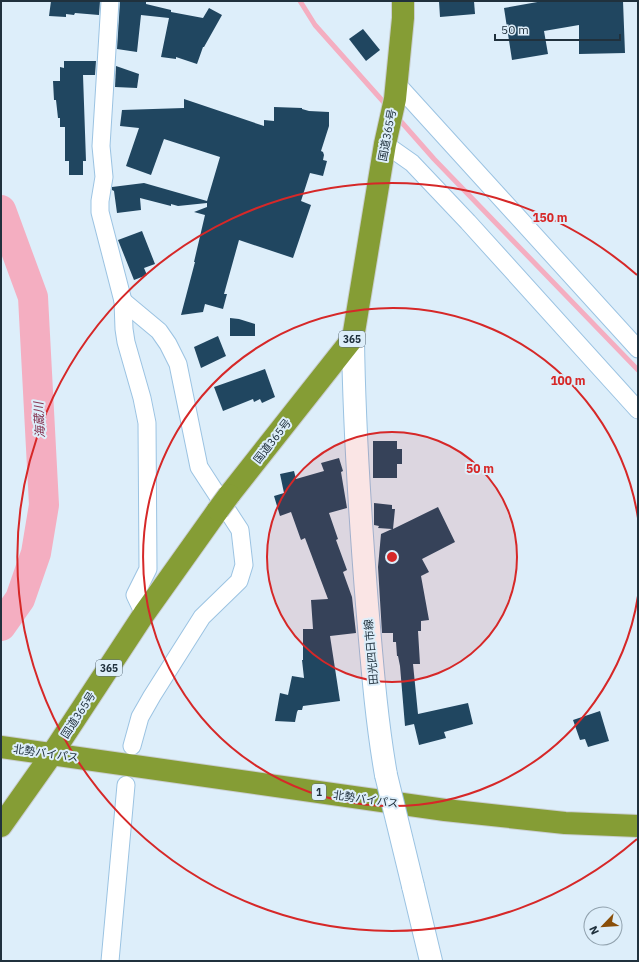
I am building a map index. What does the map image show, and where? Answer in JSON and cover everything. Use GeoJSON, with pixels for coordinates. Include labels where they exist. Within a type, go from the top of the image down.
{"type":"FeatureCollection","features":[{"type":"Feature","properties":{"kind":"highway","name":"国道365号"},"geometry":{"type":"LineString","coordinates":[[1,826],[52,754],[144,614],[224,503],[353,338],[395,91],[403,1]]}},
{"type":"Feature","properties":{"kind":"highway","name":"北勢バイパス"},"geometry":{"type":"LineString","coordinates":[[1,747],[445,810],[565,823],[638,826]]}},
{"type":"Feature","properties":{"kind":"main road","name":"田光四日市線"},"geometry":{"type":"LineString","coordinates":[[353,338],[354,424],[377,723],[386,775],[431,961]]}},
{"type":"Feature","properties":{"kind":"street"},"geometry":{"type":"LineString","coordinates":[[110,1],[101,146],[104,177],[100,201],[100,212],[123,301],[126,342],[148,423],[148,569],[136,594],[144,614]]}},
{"type":"Feature","properties":{"kind":"street"},"geometry":{"type":"LineString","coordinates":[[395,91],[638,349]]}},
{"type":"Feature","properties":{"kind":"street"},"geometry":{"type":"LineString","coordinates":[[385,144],[412,163],[638,410]]}},
{"type":"Feature","properties":{"kind":"street"},"geometry":{"type":"LineString","coordinates":[[123,301],[159,331],[168,344],[178,364],[200,467],[240,530],[244,565],[239,581],[202,617],[152,696],[140,717],[132,746]]}},
{"type":"Feature","properties":{"kind":"street"},"geometry":{"type":"LineString","coordinates":[[110,961],[126,785]]}},
{"type":"Feature","properties":{"kind":"building"},"geometry":{"type":"Polygon","coordinates":[[[51,1],[100,1],[99,15],[75,13],[74,15],[66,14],[66,17],[49,16],[51,1]]]}},
{"type":"Feature","properties":{"kind":"building"},"geometry":{"type":"Polygon","coordinates":[[[120,1],[146,1],[146,4],[171,10],[171,12],[203,18],[209,8],[222,15],[203,47],[197,64],[176,57],[176,59],[161,57],[169,18],[141,15],[137,52],[117,49],[120,1]]]}},
{"type":"Feature","properties":{"kind":"building"},"geometry":{"type":"Polygon","coordinates":[[[439,1],[474,1],[475,14],[440,17],[439,1]]]}},
{"type":"Feature","properties":{"kind":"building"},"geometry":{"type":"Polygon","coordinates":[[[543,1],[623,1],[625,53],[579,54],[579,25],[544,31],[548,54],[512,60],[504,8],[543,1]]]}},
{"type":"Feature","properties":{"kind":"building"},"geometry":{"type":"Polygon","coordinates":[[[363,29],[380,50],[366,61],[349,39],[363,29]]]}},
{"type":"Feature","properties":{"kind":"building"},"geometry":{"type":"Polygon","coordinates":[[[64,61],[96,61],[95,75],[83,75],[86,161],[83,161],[83,175],[69,175],[69,161],[65,161],[65,127],[60,127],[60,118],[58,118],[56,100],[54,100],[53,81],[60,81],[60,67],[64,68],[64,61]]]}},
{"type":"Feature","properties":{"kind":"building"},"geometry":{"type":"Polygon","coordinates":[[[116,66],[139,74],[137,88],[115,87],[116,66]]]}},
{"type":"Feature","properties":{"kind":"building"},"geometry":{"type":"Polygon","coordinates":[[[184,99],[264,126],[264,120],[274,121],[274,107],[302,108],[309,111],[329,112],[329,126],[321,151],[324,155],[323,160],[327,161],[323,176],[310,173],[301,201],[311,205],[293,258],[239,240],[224,294],[227,294],[223,309],[205,304],[203,312],[181,315],[195,262],[205,215],[194,212],[207,207],[207,203],[178,206],[171,204],[171,206],[140,198],[141,210],[117,213],[114,191],[112,190],[112,187],[144,183],[207,201],[220,157],[164,139],[151,175],[126,166],[139,128],[120,126],[122,110],[184,108],[184,99]]]}},
{"type":"Feature","properties":{"kind":"building"},"geometry":{"type":"Polygon","coordinates":[[[142,231],[155,264],[144,268],[147,275],[134,280],[118,240],[142,231]]]}},
{"type":"Feature","properties":{"kind":"building"},"geometry":{"type":"Polygon","coordinates":[[[230,318],[255,324],[255,336],[230,336],[230,318]]]}},
{"type":"Feature","properties":{"kind":"building"},"geometry":{"type":"Polygon","coordinates":[[[218,336],[226,356],[201,368],[194,347],[218,336]]]}},
{"type":"Feature","properties":{"kind":"building"},"geometry":{"type":"Polygon","coordinates":[[[265,369],[275,397],[262,403],[260,399],[254,402],[253,399],[223,411],[214,387],[265,369]]]}},
{"type":"Feature","properties":{"kind":"building"},"geometry":{"type":"Polygon","coordinates":[[[373,441],[397,441],[397,449],[402,449],[402,464],[397,464],[397,478],[373,478],[373,441]]]}},
{"type":"Feature","properties":{"kind":"building"},"geometry":{"type":"Polygon","coordinates":[[[339,458],[343,471],[341,472],[347,508],[329,513],[338,539],[336,540],[347,570],[343,572],[352,597],[356,633],[330,636],[340,701],[303,706],[302,710],[298,710],[297,712],[295,722],[275,721],[280,693],[288,695],[292,676],[304,678],[302,660],[303,629],[313,629],[311,600],[328,599],[305,538],[301,540],[291,512],[280,516],[274,496],[284,493],[280,474],[294,471],[296,479],[324,471],[321,463],[339,458]]]}},
{"type":"Feature","properties":{"kind":"building"},"geometry":{"type":"Polygon","coordinates":[[[374,503],[392,505],[392,509],[395,509],[393,529],[438,507],[455,542],[422,559],[429,572],[421,576],[429,620],[421,621],[421,631],[418,631],[420,664],[413,664],[418,714],[468,703],[473,724],[444,732],[446,738],[419,745],[414,724],[405,726],[400,666],[397,656],[396,642],[393,642],[393,633],[382,633],[378,567],[381,534],[392,529],[378,528],[379,526],[374,525],[374,503]]]}},
{"type":"Feature","properties":{"kind":"building"},"geometry":{"type":"Polygon","coordinates":[[[600,711],[609,741],[588,747],[585,739],[580,740],[573,720],[600,711]]]}},
{"type":"Feature","properties":{"kind":"waterway"},"geometry":{"type":"LineString","coordinates":[[300,1],[315,25],[388,107]]}},
{"type":"Feature","properties":{"kind":"waterway"},"geometry":{"type":"LineString","coordinates":[[397,117],[434,159],[638,370]]}},
{"type":"Feature","properties":{"kind":"waterway","name":"海蔵川"},"geometry":{"type":"LineString","coordinates":[[1,210],[33,297],[44,505],[36,553],[20,599],[1,626]]}}]}
